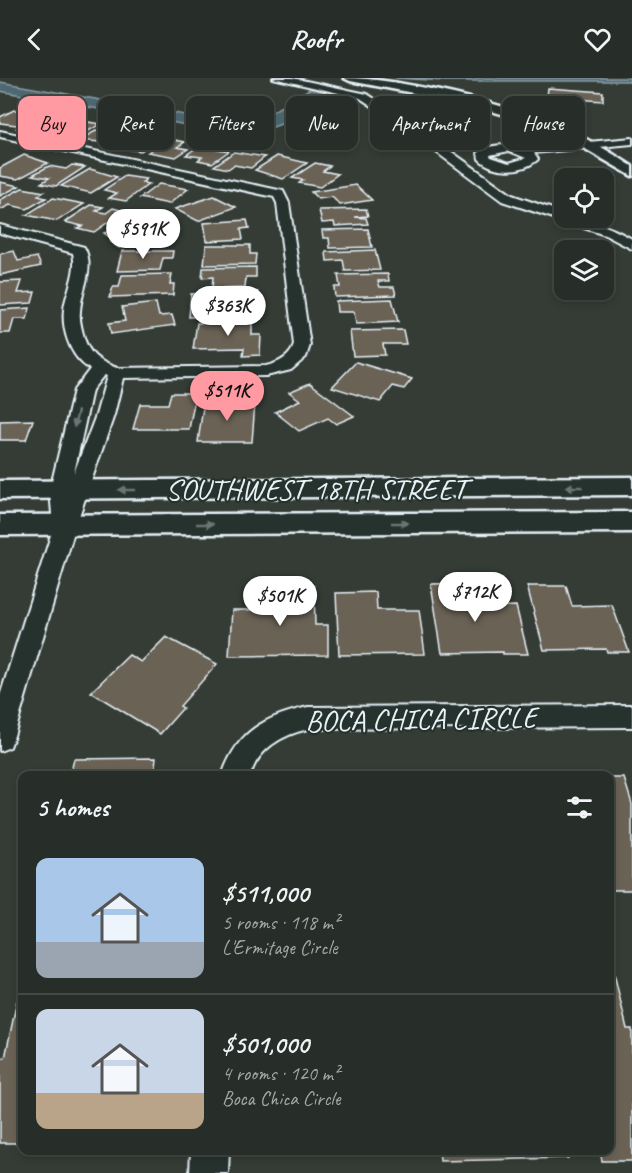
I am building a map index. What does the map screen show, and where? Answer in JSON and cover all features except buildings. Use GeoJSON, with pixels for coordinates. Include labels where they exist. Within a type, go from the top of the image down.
{"type":"FeatureCollection","features":[{"type":"Feature","properties":{"kind":"main road","name":"SOUTHWEST 18TH STREET"},"geometry":{"type":"LineString","coordinates":[[0,490],[632,486]]}},
{"type":"Feature","properties":{"kind":"main road","name":"SOUTHWEST 18TH STREET"},"geometry":{"type":"LineString","coordinates":[[0,525],[632,522]]}},
{"type":"Feature","properties":{"kind":"street"},"geometry":{"type":"LineString","coordinates":[[278,78],[363,96],[384,108],[507,198],[554,214]]}},
{"type":"Feature","properties":{"kind":"street"},"geometry":{"type":"LineString","coordinates":[[350,78],[484,105],[502,111]]}},
{"type":"Feature","properties":{"kind":"street"},"geometry":{"type":"LineString","coordinates":[[0,134],[279,194],[283,203],[302,345],[300,353],[295,360],[285,366],[266,371],[108,370],[93,366],[79,351],[72,323],[72,312],[82,266],[79,250],[0,229]]}},
{"type":"Feature","properties":{"kind":"street"},"geometry":{"type":"LineString","coordinates":[[585,145],[632,141]]}},
{"type":"Feature","properties":{"kind":"street"},"geometry":{"type":"LineString","coordinates":[[585,147],[632,172]]}},
{"type":"Feature","properties":{"kind":"street"},"geometry":{"type":"LineString","coordinates":[[484,156],[484,153],[494,149],[510,148],[528,154],[564,150]]}},
{"type":"Feature","properties":{"kind":"street"},"geometry":{"type":"LineString","coordinates":[[468,171],[496,164],[519,166],[530,162],[528,154]]}},
{"type":"Feature","properties":{"kind":"street"},"geometry":{"type":"LineString","coordinates":[[451,158],[484,156]]}},
{"type":"Feature","properties":{"kind":"street"},"geometry":{"type":"LineString","coordinates":[[484,156],[485,159],[496,164]]}},
{"type":"Feature","properties":{"kind":"street"},"geometry":{"type":"LineString","coordinates":[[598,228],[632,245]]}},
{"type":"Feature","properties":{"kind":"street"},"geometry":{"type":"LineString","coordinates":[[69,490],[108,407],[108,370]]}},
{"type":"Feature","properties":{"kind":"street"},"geometry":{"type":"LineString","coordinates":[[0,740],[65,525],[83,390],[108,370]]}},
{"type":"Feature","properties":{"kind":"street","name":"BOCA CHICA CIRCLE"},"geometry":{"type":"LineString","coordinates":[[238,771],[249,748],[266,733],[286,722],[308,718],[632,716]]}},
{"type":"Feature","properties":{"kind":"street"},"geometry":{"type":"LineString","coordinates":[[209,1173],[210,1155]]}},
{"type":"Feature","properties":{"kind":"water"},"geometry":{"type":"Polygon","coordinates":[[[395,78],[632,78],[632,81],[445,81],[395,78]]]}},
{"type":"Feature","properties":{"kind":"water"},"geometry":{"type":"Polygon","coordinates":[[[0,82],[78,96],[27,96],[0,91],[0,82]]]}},
{"type":"Feature","properties":{"kind":"water"},"geometry":{"type":"Polygon","coordinates":[[[309,89],[334,93],[330,96],[298,96],[309,89]]]}},
{"type":"Feature","properties":{"kind":"water"},"geometry":{"type":"Polygon","coordinates":[[[86,97],[98,99],[98,109],[86,107],[86,97]]]}},
{"type":"Feature","properties":{"kind":"water"},"geometry":{"type":"Polygon","coordinates":[[[286,103],[286,122],[275,126],[274,111],[286,103]]]}},
{"type":"Feature","properties":{"kind":"water"},"geometry":{"type":"Polygon","coordinates":[[[174,113],[186,115],[186,125],[174,123],[174,113]]]}}]}
